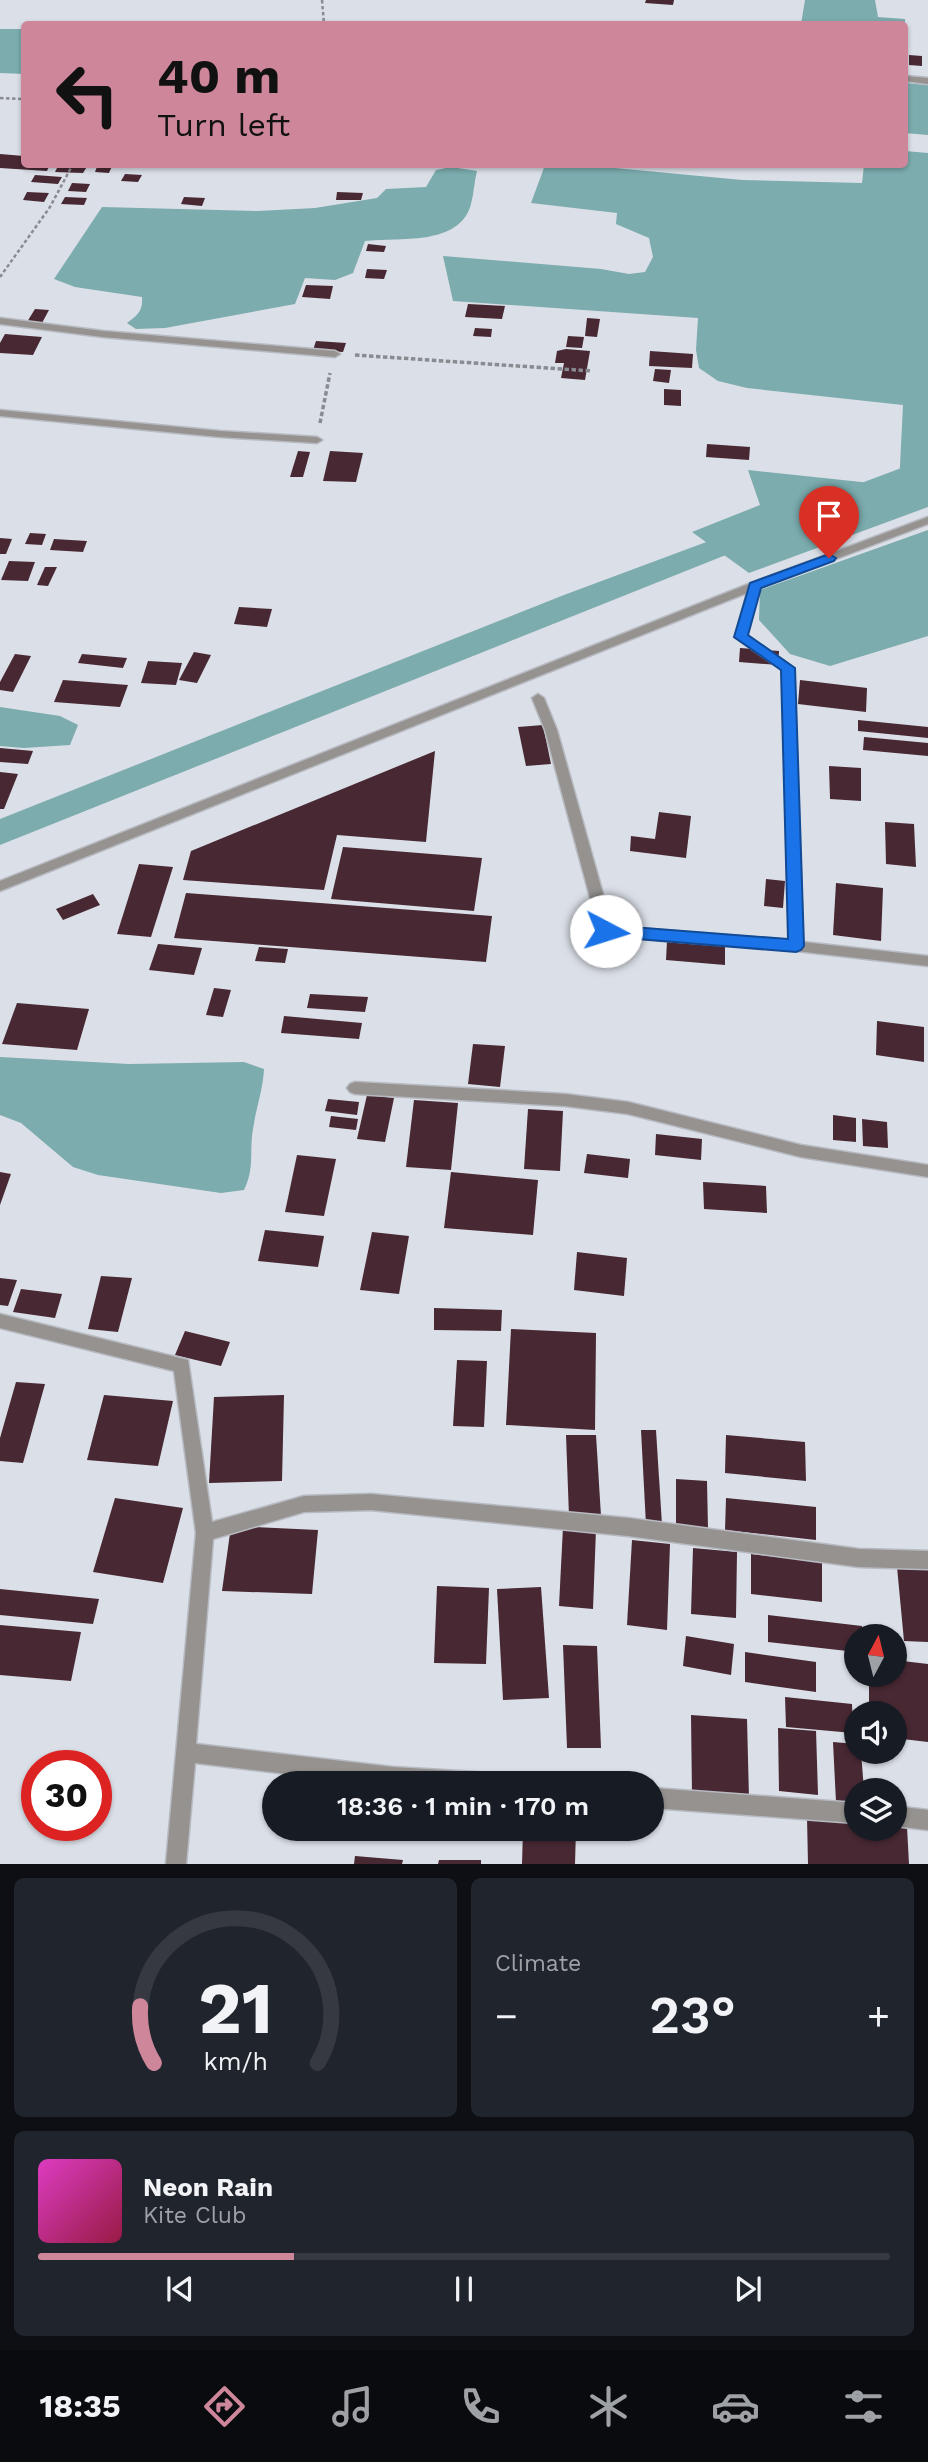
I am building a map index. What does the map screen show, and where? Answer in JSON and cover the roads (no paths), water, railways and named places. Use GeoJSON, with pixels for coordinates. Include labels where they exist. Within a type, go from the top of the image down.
{"type":"FeatureCollection","features":[{"type":"Feature","properties":{"kind":"street"},"geometry":{"type":"LineString","coordinates":[[908,79],[928,81]]}},
{"type":"Feature","properties":{"kind":"street"},"geometry":{"type":"LineString","coordinates":[[0,321],[103,334],[335,354]]}},
{"type":"Feature","properties":{"kind":"street"},"geometry":{"type":"LineString","coordinates":[[0,413],[220,434],[317,440]]}},
{"type":"Feature","properties":{"kind":"street"},"geometry":{"type":"LineString","coordinates":[[0,886],[928,520]]}},
{"type":"Feature","properties":{"kind":"street"},"geometry":{"type":"LineString","coordinates":[[755,586],[741,637],[788,668],[796,946]]}},
{"type":"Feature","properties":{"kind":"street"},"geometry":{"type":"LineString","coordinates":[[538,698],[557,752],[606,931],[796,946],[928,961]]}},
{"type":"Feature","properties":{"kind":"street"},"geometry":{"type":"LineString","coordinates":[[355,1088],[565,1100],[628,1108],[801,1151],[928,1171]]}},
{"type":"Feature","properties":{"kind":"street"},"geometry":{"type":"LineString","coordinates":[[0,1321],[182,1365],[205,1533],[176,1864]]}},
{"type":"Feature","properties":{"kind":"street"},"geometry":{"type":"LineString","coordinates":[[205,1533],[304,1504],[370,1503],[628,1527],[859,1558],[928,1560]]}},
{"type":"Feature","properties":{"kind":"street"},"geometry":{"type":"LineString","coordinates":[[186,1752],[346,1771]]}},
{"type":"Feature","properties":{"kind":"street"},"geometry":{"type":"LineString","coordinates":[[664,1799],[844,1812]]}},
{"type":"Feature","properties":{"kind":"street"},"geometry":{"type":"LineString","coordinates":[[907,1818],[928,1820]]}},
{"type":"Feature","properties":{"kind":"water"},"geometry":{"type":"Polygon","coordinates":[[[805,0],[875,0],[878,17],[905,19],[905,21],[802,21],[805,0]]]}},
{"type":"Feature","properties":{"kind":"water"},"geometry":{"type":"Polygon","coordinates":[[[0,29],[21,29],[21,74],[0,73],[0,29]]]}},
{"type":"Feature","properties":{"kind":"water"},"geometry":{"type":"Polygon","coordinates":[[[908,83],[928,85],[928,135],[908,133],[908,83]]]}},
{"type":"Feature","properties":{"kind":"water"},"geometry":{"type":"Polygon","coordinates":[[[908,151],[928,153],[928,507],[749,573],[692,532],[760,505],[748,470],[899,486],[903,405],[747,388],[718,381],[699,368],[696,350],[698,318],[453,301],[443,256],[601,269],[629,274],[645,272],[653,257],[649,238],[616,224],[617,213],[531,203],[544,168],[615,168],[742,180],[862,183],[864,168],[908,168],[908,151]]]}},
{"type":"Feature","properties":{"kind":"water"},"geometry":{"type":"Polygon","coordinates":[[[458,168],[477,171],[471,204],[465,218],[441,234],[410,239],[365,241],[353,273],[335,280],[305,278],[295,304],[165,328],[136,329],[127,323],[139,312],[142,297],[75,287],[54,279],[102,207],[258,211],[315,208],[377,198],[386,189],[426,187],[436,170],[458,168]]]}},
{"type":"Feature","properties":{"kind":"water"},"geometry":{"type":"Polygon","coordinates":[[[928,530],[928,636],[830,666],[790,654],[759,620],[760,590],[928,530]]]}},
{"type":"Feature","properties":{"kind":"water"},"geometry":{"type":"Polygon","coordinates":[[[0,707],[60,716],[78,725],[70,745],[24,748],[0,746],[0,707]]]}},
{"type":"Feature","properties":{"kind":"water"},"geometry":{"type":"Polygon","coordinates":[[[0,1057],[129,1064],[244,1062],[264,1069],[253,1129],[251,1167],[244,1190],[221,1193],[98,1175],[73,1167],[21,1123],[0,1115],[0,1057]]]}},
{"type":"Feature","properties":{"kind":"waterway"},"geometry":{"type":"LineString","coordinates":[[834,503],[928,467]]}},
{"type":"Feature","properties":{"kind":"waterway"},"geometry":{"type":"LineString","coordinates":[[0,833],[575,602],[760,531]]}}]}
